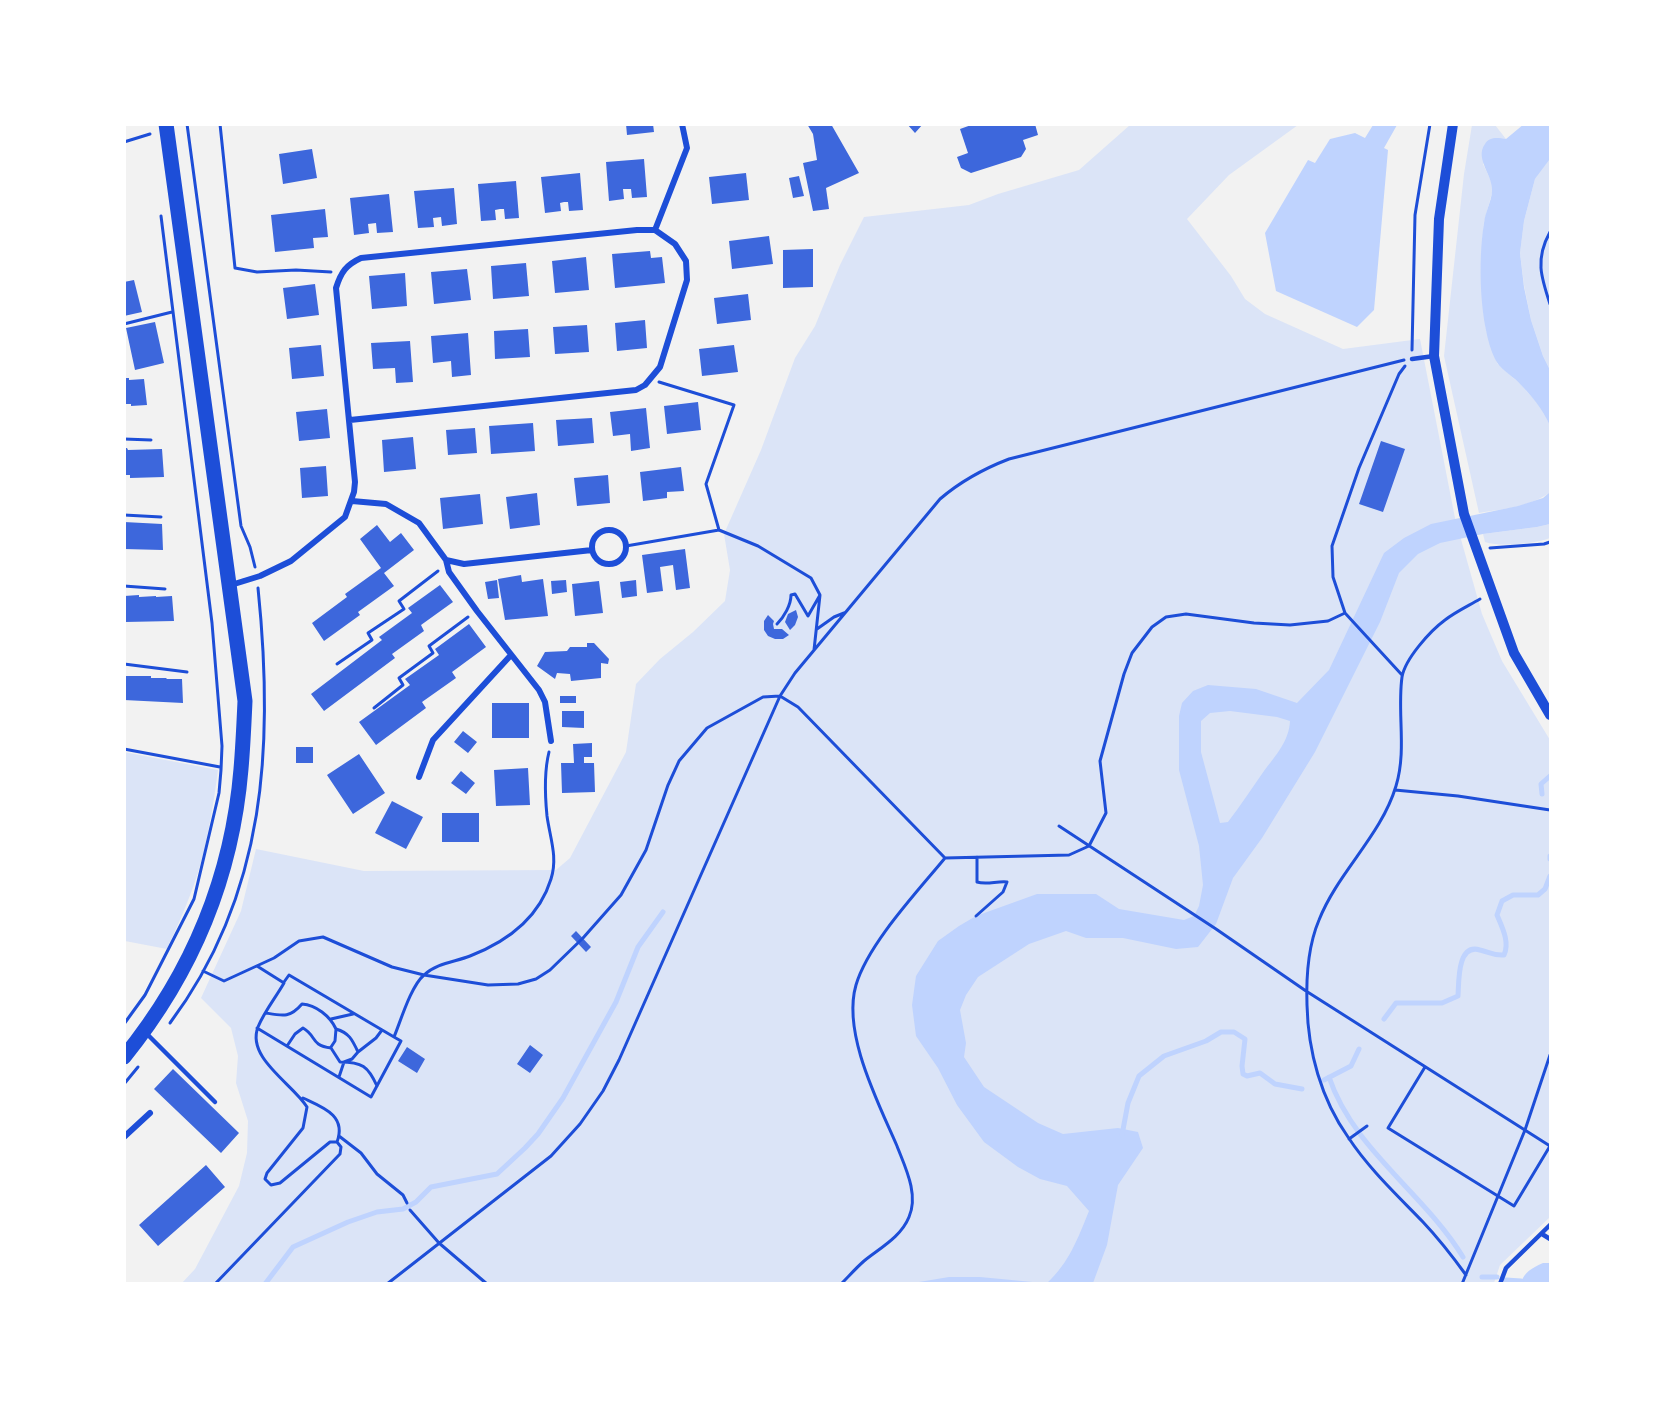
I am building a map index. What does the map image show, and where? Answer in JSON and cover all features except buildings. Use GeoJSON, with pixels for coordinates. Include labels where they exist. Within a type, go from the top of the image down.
{"type":"FeatureCollection","features":[{"type":"Feature","properties":{"kind":"main road"},"geometry":{"type":"LineString","coordinates":[[124,1057],[145,1031],[179,980],[202,932],[222,877],[235,816],[241,770],[245,700],[166,124]]}},
{"type":"Feature","properties":{"kind":"street"},"geometry":{"type":"LineString","coordinates":[[655,230],[687,148],[682,124]]}},
{"type":"Feature","properties":{"kind":"street"},"geometry":{"type":"LineString","coordinates":[[1453,124],[1439,219],[1434,356],[1464,514],[1476,548],[1488,595],[1514,653],[1551,715]]}},
{"type":"Feature","properties":{"kind":"street"},"geometry":{"type":"LineString","coordinates":[[230,585],[260,576],[291,561],[345,517],[352,501],[355,482],[336,288],[341,273],[349,264],[361,258],[625,231],[655,230],[675,244],[686,261],[687,280],[660,367],[650,380],[636,390],[350,420]]}},
{"type":"Feature","properties":{"kind":"street"},"geometry":{"type":"LineString","coordinates":[[352,501],[380,503],[397,509],[419,523],[447,562],[449,572],[477,611],[539,690],[545,702],[551,741]]}},
{"type":"Feature","properties":{"kind":"street"},"geometry":{"type":"LineString","coordinates":[[605,530],[618,533],[624,539],[626,546],[622,557],[613,563],[600,561],[592,550],[595,537],[605,530]]}},
{"type":"Feature","properties":{"kind":"street"},"geometry":{"type":"LineString","coordinates":[[447,562],[464,564],[592,550]]}},
{"type":"Feature","properties":{"kind":"street"},"geometry":{"type":"LineString","coordinates":[[419,777],[433,740],[511,655]]}},
{"type":"Feature","properties":{"kind":"street"},"geometry":{"type":"LineString","coordinates":[[124,1137],[150,1113]]}},
{"type":"Feature","properties":{"kind":"lane"},"geometry":{"type":"LineString","coordinates":[[1412,358],[1434,356]]}},
{"type":"Feature","properties":{"kind":"lane"},"geometry":{"type":"LineString","coordinates":[[145,1031],[215,1102]]}},
{"type":"Feature","properties":{"kind":"lane"},"geometry":{"type":"LineString","coordinates":[[1500,1284],[1506,1268],[1551,1225]]}},
{"type":"Feature","properties":{"kind":"lane"},"geometry":{"type":"LineString","coordinates":[[1542,1234],[1551,1239]]}},
{"type":"Feature","properties":{"kind":"path"},"geometry":{"type":"LineString","coordinates":[[187,124],[241,526],[250,548]]}},
{"type":"Feature","properties":{"kind":"path"},"geometry":{"type":"LineString","coordinates":[[220,124],[235,268],[257,272],[296,270],[341,273]]}},
{"type":"Feature","properties":{"kind":"path"},"geometry":{"type":"LineString","coordinates":[[1402,675],[1345,614],[1333,577],[1332,546],[1359,468],[1399,374],[1412,358],[1415,215],[1430,124]]}},
{"type":"Feature","properties":{"kind":"path"},"geometry":{"type":"LineString","coordinates":[[124,142],[150,134]]}},
{"type":"Feature","properties":{"kind":"path"},"geometry":{"type":"LineString","coordinates":[[124,1024],[146,995],[194,899],[219,793],[222,746],[212,623],[161,213]]}},
{"type":"Feature","properties":{"kind":"path"},"geometry":{"type":"LineString","coordinates":[[1551,232],[1543,245],[1539,267],[1551,304]]}},
{"type":"Feature","properties":{"kind":"path"},"geometry":{"type":"LineString","coordinates":[[124,324],[172,312]]}},
{"type":"Feature","properties":{"kind":"path"},"geometry":{"type":"LineString","coordinates":[[387,1284],[551,1156],[580,1124],[603,1091],[620,1060],[780,696],[795,673],[940,499],[960,482],[1009,459],[1412,358]]}},
{"type":"Feature","properties":{"kind":"path"},"geometry":{"type":"LineString","coordinates":[[650,380],[734,405],[706,484],[719,531]]}},
{"type":"Feature","properties":{"kind":"path"},"geometry":{"type":"LineString","coordinates":[[124,439],[151,440]]}},
{"type":"Feature","properties":{"kind":"path"},"geometry":{"type":"LineString","coordinates":[[124,515],[161,517]]}},
{"type":"Feature","properties":{"kind":"path"},"geometry":{"type":"LineString","coordinates":[[626,546],[719,531],[758,546],[811,578],[820,595],[814,650]]}},
{"type":"Feature","properties":{"kind":"path"},"geometry":{"type":"LineString","coordinates":[[1476,548],[1511,548],[1551,542]]}},
{"type":"Feature","properties":{"kind":"path"},"geometry":{"type":"LineString","coordinates":[[337,664],[372,640],[368,633],[404,609],[399,601],[447,562]]}},
{"type":"Feature","properties":{"kind":"path"},"geometry":{"type":"LineString","coordinates":[[124,586],[165,589]]}},
{"type":"Feature","properties":{"kind":"path"},"geometry":{"type":"LineString","coordinates":[[777,624],[791,600],[791,595],[795,594],[808,616],[820,595]]}},
{"type":"Feature","properties":{"kind":"path"},"geometry":{"type":"LineString","coordinates":[[1466,1275],[1450,1253],[1385,1183],[1349,1139],[1331,1108],[1319,1079],[1309,1038],[1306,991],[1309,954],[1319,920],[1342,878],[1380,820],[1395,790],[1401,757],[1402,675],[1415,650],[1444,620],[1488,595]]}},
{"type":"Feature","properties":{"kind":"path"},"geometry":{"type":"LineString","coordinates":[[374,708],[403,685],[399,678],[433,653],[429,646],[477,611]]}},
{"type":"Feature","properties":{"kind":"path"},"geometry":{"type":"LineString","coordinates":[[817,629],[834,617],[846,613]]}},
{"type":"Feature","properties":{"kind":"path"},"geometry":{"type":"LineString","coordinates":[[841,1284],[862,1262],[893,1239],[909,1216],[913,1201],[905,1167],[868,1079],[852,1021],[856,986],[874,947],[945,858],[1068,855],[1089,846],[1106,813],[1101,761],[1132,653],[1152,627],[1166,617],[1186,614],[1290,625],[1328,621],[1345,614]]}},
{"type":"Feature","properties":{"kind":"path"},"geometry":{"type":"LineString","coordinates":[[124,664],[187,672]]}},
{"type":"Feature","properties":{"kind":"path"},"geometry":{"type":"LineString","coordinates":[[203,971],[224,981],[274,958],[299,941],[323,937],[392,967],[424,975],[488,985],[518,984],[536,979],[550,970],[621,895],[646,850],[668,785],[679,761],[695,741],[707,728],[764,697],[780,696],[798,707],[816,723],[945,858]]}},
{"type":"Feature","properties":{"kind":"path"},"geometry":{"type":"LineString","coordinates":[[393,1037],[416,986],[424,975],[441,964],[470,956],[507,938],[533,914],[542,901],[551,878],[554,856],[546,801],[547,761],[551,741]]}},
{"type":"Feature","properties":{"kind":"path"},"geometry":{"type":"LineString","coordinates":[[124,749],[221,767]]}},
{"type":"Feature","properties":{"kind":"path"},"geometry":{"type":"LineString","coordinates":[[1395,790],[1458,796],[1551,810]]}},
{"type":"Feature","properties":{"kind":"path"},"geometry":{"type":"LineString","coordinates":[[1059,826],[1306,991],[1550,1146],[1514,1206],[1388,1128],[1425,1067]]}},
{"type":"Feature","properties":{"kind":"path"},"geometry":{"type":"LineString","coordinates":[[976,916],[1003,892],[1007,882],[982,884],[977,882],[977,856]]}},
{"type":"Feature","properties":{"kind":"path"},"geometry":{"type":"LineString","coordinates":[[257,966],[284,982]]}},
{"type":"Feature","properties":{"kind":"path"},"geometry":{"type":"LineString","coordinates":[[258,1028],[371,1097],[401,1041],[289,975],[284,982],[258,1028],[256,1041],[261,1055],[301,1097],[307,1107],[303,1128],[267,1173],[265,1179],[271,1185],[280,1183],[330,1142],[337,1142]]}},
{"type":"Feature","properties":{"kind":"path"},"geometry":{"type":"LineString","coordinates":[[266,1013],[282,1016],[294,1013],[302,1004],[312,1005],[331,1019],[336,1029],[331,1048]]}},
{"type":"Feature","properties":{"kind":"path"},"geometry":{"type":"LineString","coordinates":[[331,1019],[354,1013]]}},
{"type":"Feature","properties":{"kind":"path"},"geometry":{"type":"LineString","coordinates":[[287,1046],[295,1034],[303,1028],[310,1032],[313,1040],[321,1046],[331,1048],[340,1062],[360,1063],[371,1073],[377,1086]]}},
{"type":"Feature","properties":{"kind":"path"},"geometry":{"type":"LineString","coordinates":[[336,1029],[351,1037],[358,1052]]}},
{"type":"Feature","properties":{"kind":"path"},"geometry":{"type":"LineString","coordinates":[[344,1062],[352,1059],[382,1030]]}},
{"type":"Feature","properties":{"kind":"path"},"geometry":{"type":"LineString","coordinates":[[1462,1284],[1525,1130],[1551,1055]]}},
{"type":"Feature","properties":{"kind":"path"},"geometry":{"type":"LineString","coordinates":[[339,1077],[344,1062]]}},
{"type":"Feature","properties":{"kind":"path"},"geometry":{"type":"LineString","coordinates":[[301,1097],[329,1110],[337,1122],[339,1136],[337,1142]]}},
{"type":"Feature","properties":{"kind":"path"},"geometry":{"type":"LineString","coordinates":[[1349,1139],[1367,1126]]}},
{"type":"Feature","properties":{"kind":"path"},"geometry":{"type":"LineString","coordinates":[[339,1136],[361,1153],[377,1174],[403,1195],[407,1203]]}},
{"type":"Feature","properties":{"kind":"path"},"geometry":{"type":"LineString","coordinates":[[215,1284],[340,1154],[341,1147],[337,1142]]}},
{"type":"Feature","properties":{"kind":"path"},"geometry":{"type":"LineString","coordinates":[[410,1210],[439,1243],[487,1284]]}},
{"type":"Feature","properties":{"kind":"shaded area"},"geometry":{"type":"Polygon","coordinates":[[[1130,125],[1298,125],[1229,175],[1187,219],[1231,276],[1245,299],[1265,314],[1343,349],[1420,339],[1455,518],[1482,614],[1502,661],[1550,740],[1550,1217],[1500,1265],[1494,1283],[181,1284],[195,1269],[239,1186],[247,1153],[248,1121],[236,1083],[238,1056],[231,1028],[201,998],[241,911],[256,849],[364,871],[556,870],[570,858],[626,752],[636,684],[660,659],[693,632],[725,601],[730,570],[724,534],[761,450],[795,358],[815,326],[840,265],[864,217],[969,205],[1079,170],[1130,125]]]}},
{"type":"Feature","properties":{"kind":"shaded area"},"geometry":{"type":"Polygon","coordinates":[[[1472,125],[1495,125],[1506,139],[1483,164],[1492,183],[1482,246],[1482,294],[1486,330],[1497,363],[1543,409],[1550,426],[1550,492],[1525,504],[1479,513],[1444,356],[1464,174],[1472,125]]]}},
{"type":"Feature","properties":{"kind":"shaded area"},"geometry":{"type":"Polygon","coordinates":[[[1550,159],[1550,370],[1531,320],[1520,253],[1524,221],[1535,179],[1550,159]]]}},
{"type":"Feature","properties":{"kind":"shaded area"},"geometry":{"type":"Polygon","coordinates":[[[1550,524],[1550,538],[1527,543],[1492,544],[1485,542],[1483,534],[1537,527],[1550,524]]]}},
{"type":"Feature","properties":{"kind":"shaded area"},"geometry":{"type":"Polygon","coordinates":[[[124,752],[218,770],[201,862],[167,949],[125,941],[124,752]]]}},
{"type":"Feature","properties":{"kind":"water"},"geometry":{"type":"Polygon","coordinates":[[[1524,124],[1550,125],[1550,159],[1535,179],[1524,221],[1520,253],[1531,320],[1550,370],[1550,426],[1532,397],[1495,359],[1486,329],[1481,292],[1482,238],[1492,192],[1483,162],[1482,150],[1489,140],[1506,139],[1524,124]]]}},
{"type":"Feature","properties":{"kind":"water"},"geometry":{"type":"Polygon","coordinates":[[[1373,125],[1397,125],[1384,148],[1388,150],[1374,310],[1357,327],[1276,291],[1265,233],[1308,160],[1315,163],[1330,139],[1355,133],[1365,138],[1373,125]]]}},
{"type":"Feature","properties":{"kind":"water"},"geometry":{"type":"Polygon","coordinates":[[[1550,492],[1550,524],[1440,543],[1418,554],[1399,573],[1380,622],[1315,752],[1262,838],[1233,878],[1216,924],[1198,947],[1176,949],[1123,938],[1086,938],[1066,931],[1029,944],[978,977],[966,995],[960,1010],[966,1043],[964,1057],[984,1087],[1038,1123],[1063,1134],[1118,1128],[1138,1132],[1143,1148],[1118,1185],[1107,1245],[1093,1283],[1047,1283],[1067,1259],[1089,1211],[1067,1186],[1040,1179],[1018,1167],[984,1142],[957,1105],[938,1068],[916,1036],[912,1005],[916,976],[938,941],[976,916],[1037,894],[1096,894],[1119,909],[1184,920],[1194,916],[1199,906],[1203,885],[1199,846],[1179,770],[1179,716],[1182,703],[1193,691],[1208,685],[1256,689],[1297,703],[1329,670],[1384,553],[1404,538],[1431,524],[1518,506],[1543,498],[1550,492]],[[1230,711],[1210,713],[1201,721],[1201,752],[1220,823],[1228,822],[1284,741],[1290,721],[1277,717],[1230,711]]]}},
{"type":"Feature","properties":{"kind":"water"},"geometry":{"type":"Polygon","coordinates":[[[1543,1263],[1550,1263],[1550,1283],[1521,1283],[1529,1271],[1543,1263]]]}},
{"type":"Feature","properties":{"kind":"water"},"geometry":{"type":"Polygon","coordinates":[[[949,1277],[980,1277],[1043,1283],[913,1283],[949,1277]]]}},
{"type":"Feature","properties":{"kind":"waterway"},"geometry":{"type":"LineString","coordinates":[[1542,794],[1541,784],[1550,776]]}},
{"type":"Feature","properties":{"kind":"waterway"},"geometry":{"type":"LineString","coordinates":[[1384,1019],[1396,1003],[1442,1003],[1458,996],[1459,973],[1467,952],[1472,949],[1504,955],[1506,940],[1497,915],[1502,901],[1513,895],[1538,895],[1545,889],[1550,876]]}},
{"type":"Feature","properties":{"kind":"waterway"},"geometry":{"type":"LineString","coordinates":[[265,1284],[293,1247],[348,1222],[377,1212],[403,1209],[416,1202],[431,1187],[497,1174],[525,1148],[538,1134],[563,1098],[616,1002],[638,947],[663,912]]}},
{"type":"Feature","properties":{"kind":"waterway"},"geometry":{"type":"LineString","coordinates":[[1122,1135],[1128,1103],[1139,1076],[1164,1056],[1206,1041],[1221,1032],[1234,1032],[1245,1039],[1243,1074],[1247,1076],[1260,1073],[1275,1084],[1302,1089]]}},
{"type":"Feature","properties":{"kind":"waterway"},"geometry":{"type":"LineString","coordinates":[[1324,1080],[1351,1066],[1359,1049]]}},
{"type":"Feature","properties":{"kind":"waterway"},"geometry":{"type":"LineString","coordinates":[[1329,1077],[1340,1103],[1372,1149],[1429,1212],[1463,1257]]}},
{"type":"Feature","properties":{"kind":"waterway"},"geometry":{"type":"LineString","coordinates":[[1482,1277],[1497,1277]]}},
{"type":"Feature","properties":{"kind":"waterway"},"geometry":{"type":"LineString","coordinates":[[1506,1280],[1521,1281]]}}]}
